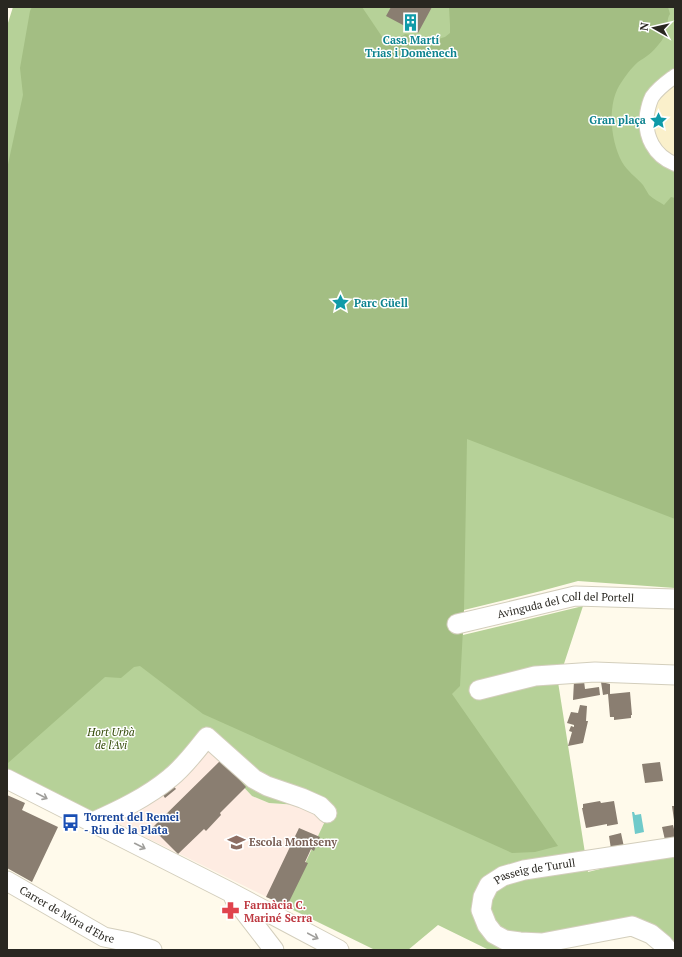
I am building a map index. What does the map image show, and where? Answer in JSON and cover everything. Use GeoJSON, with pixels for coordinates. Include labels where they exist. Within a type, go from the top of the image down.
{"type":"FeatureCollection","features":[{"type":"Feature","properties":{"kind":"street"},"geometry":{"type":"LineString","coordinates":[[675,76],[656,91],[649,104],[646,122],[649,140],[655,150],[661,156],[675,164]]}},
{"type":"Feature","properties":{"kind":"street","name":"Avinguda del Coll del Portell"},"geometry":{"type":"LineString","coordinates":[[457,624],[575,596],[675,599]]}},
{"type":"Feature","properties":{"kind":"street"},"geometry":{"type":"LineString","coordinates":[[480,690],[535,676],[595,672],[675,675]]}},
{"type":"Feature","properties":{"kind":"street"},"geometry":{"type":"LineString","coordinates":[[93,822],[122,809],[171,778],[194,754],[207,737],[254,779],[267,786],[320,806],[328,813]]}},
{"type":"Feature","properties":{"kind":"street"},"geometry":{"type":"LineString","coordinates":[[7,779],[230,892],[339,950]]}},
{"type":"Feature","properties":{"kind":"street","name":"Passeig de Turull"},"geometry":{"type":"LineString","coordinates":[[668,950],[650,934],[632,926],[542,942],[505,940],[494,934],[487,925],[481,910],[483,897],[489,885],[503,876],[524,870],[675,847]]}},
{"type":"Feature","properties":{"kind":"street","name":"Carrer de Móra d'Ebre"},"geometry":{"type":"LineString","coordinates":[[7,882],[110,943],[129,942],[152,950]]}},
{"type":"Feature","properties":{"kind":"street"},"geometry":{"type":"LineString","coordinates":[[230,892],[274,950]]}},
{"type":"Feature","properties":{"kind":"shaded area","name":"Escola Montseny"},"geometry":{"type":"Polygon","coordinates":[[[207,748],[252,796],[269,803],[298,805],[326,819],[285,906],[111,820],[207,748]]]}},
{"type":"Feature","properties":{"kind":"green space","name":"Parc Güell"},"geometry":{"type":"Polygon","coordinates":[[[13,7],[675,7],[675,588],[578,581],[464,610],[463,635],[583,606],[558,682],[588,872],[640,859],[675,856],[675,943],[673,945],[657,930],[545,950],[489,950],[438,925],[408,950],[375,950],[285,906],[326,819],[298,805],[269,803],[252,796],[207,748],[149,785],[97,812],[89,811],[7,771],[7,26],[13,7]]]}},
{"type":"Feature","properties":{"kind":"green space","name":"Parc Güell"},"geometry":{"type":"Polygon","coordinates":[[[32,7],[362,7],[385,41],[394,42],[405,34],[414,35],[418,37],[423,44],[429,45],[450,33],[449,7],[668,7],[670,14],[662,41],[652,52],[638,62],[625,76],[615,94],[612,124],[615,145],[622,162],[643,185],[649,195],[664,205],[671,197],[675,198],[675,519],[467,439],[464,610],[460,686],[452,694],[558,846],[535,852],[512,853],[203,714],[140,666],[134,667],[121,678],[105,677],[8,763],[7,169],[23,95],[20,68],[32,7]]]}},
{"type":"Feature","properties":{"kind":"sand","name":"Gran plaça"},"geometry":{"type":"Polygon","coordinates":[[[675,72],[675,167],[643,123],[675,72]]]}},
{"type":"Feature","properties":{"kind":"water"},"geometry":{"type":"Polygon","coordinates":[[[632,812],[634,812],[635,815],[641,814],[644,832],[635,834],[632,812]]]}},
{"type":"Feature","properties":{"kind":"building","name":"Casa Martí Trias i Domènech"},"geometry":{"type":"Polygon","coordinates":[[[391,7],[432,7],[418,33],[386,16],[391,7]]]}},
{"type":"Feature","properties":{"kind":"building"},"geometry":{"type":"Polygon","coordinates":[[[574,681],[584,681],[585,689],[599,687],[600,695],[573,700],[574,681]]]}},
{"type":"Feature","properties":{"kind":"building"},"geometry":{"type":"Polygon","coordinates":[[[601,682],[610,684],[610,694],[630,692],[631,718],[614,720],[614,717],[610,717],[608,694],[603,695],[601,682]]]}},
{"type":"Feature","properties":{"kind":"building"},"geometry":{"type":"Polygon","coordinates":[[[580,705],[587,706],[586,721],[588,721],[583,743],[568,746],[572,732],[569,731],[571,726],[574,727],[574,725],[567,723],[571,712],[578,713],[580,705]]]}},
{"type":"Feature","properties":{"kind":"building"},"geometry":{"type":"Polygon","coordinates":[[[221,760],[239,772],[235,775],[246,787],[220,813],[221,815],[206,831],[204,829],[178,854],[152,828],[221,760]]]}},
{"type":"Feature","properties":{"kind":"building"},"geometry":{"type":"Polygon","coordinates":[[[660,762],[663,781],[645,783],[642,764],[660,762]]]}},
{"type":"Feature","properties":{"kind":"building"},"geometry":{"type":"Polygon","coordinates":[[[172,784],[176,789],[165,798],[161,792],[172,784]]]}},
{"type":"Feature","properties":{"kind":"building"},"geometry":{"type":"Polygon","coordinates":[[[7,795],[25,803],[22,810],[58,827],[32,882],[7,868],[7,795]]]}},
{"type":"Feature","properties":{"kind":"building"},"geometry":{"type":"Polygon","coordinates":[[[600,801],[601,803],[614,801],[618,824],[607,826],[607,824],[586,828],[582,808],[583,804],[600,801]]]}},
{"type":"Feature","properties":{"kind":"building"},"geometry":{"type":"Polygon","coordinates":[[[672,806],[675,806],[675,820],[674,820],[672,806]]]}},
{"type":"Feature","properties":{"kind":"building"},"geometry":{"type":"Polygon","coordinates":[[[673,825],[675,829],[675,838],[665,840],[662,827],[673,825]]]}},
{"type":"Feature","properties":{"kind":"building"},"geometry":{"type":"Polygon","coordinates":[[[299,828],[320,837],[314,851],[311,849],[305,862],[308,863],[287,906],[266,897],[299,828]]]}},
{"type":"Feature","properties":{"kind":"building"},"geometry":{"type":"Polygon","coordinates":[[[621,833],[624,847],[611,849],[609,836],[621,833]]]}},
{"type":"Feature","properties":{"kind":"place","name":"Casa Martí Trias i Domènech"},"geometry":{"type":"Point","coordinates":[411,22]}},
{"type":"Feature","properties":{"kind":"place","name":"Gran plaça"},"geometry":{"type":"Point","coordinates":[659,120]}},
{"type":"Feature","properties":{"kind":"place","name":"Parc Güell"},"geometry":{"type":"Point","coordinates":[341,303]}},
{"type":"Feature","properties":{"kind":"place","name":"Torrent del Remei - Riu de la Plata"},"geometry":{"type":"Point","coordinates":[71,823]}},
{"type":"Feature","properties":{"kind":"place","name":"Escola Montseny"},"geometry":{"type":"Point","coordinates":[236,842]}},
{"type":"Feature","properties":{"kind":"place","name":"Farmàcia C. Mariné Serra"},"geometry":{"type":"Point","coordinates":[231,911]}},
{"type":"Feature","properties":{"kind":"park label","name":"Hort Urbà de l'Avi"},"geometry":{"type":"Point","coordinates":[111,738]}}]}
